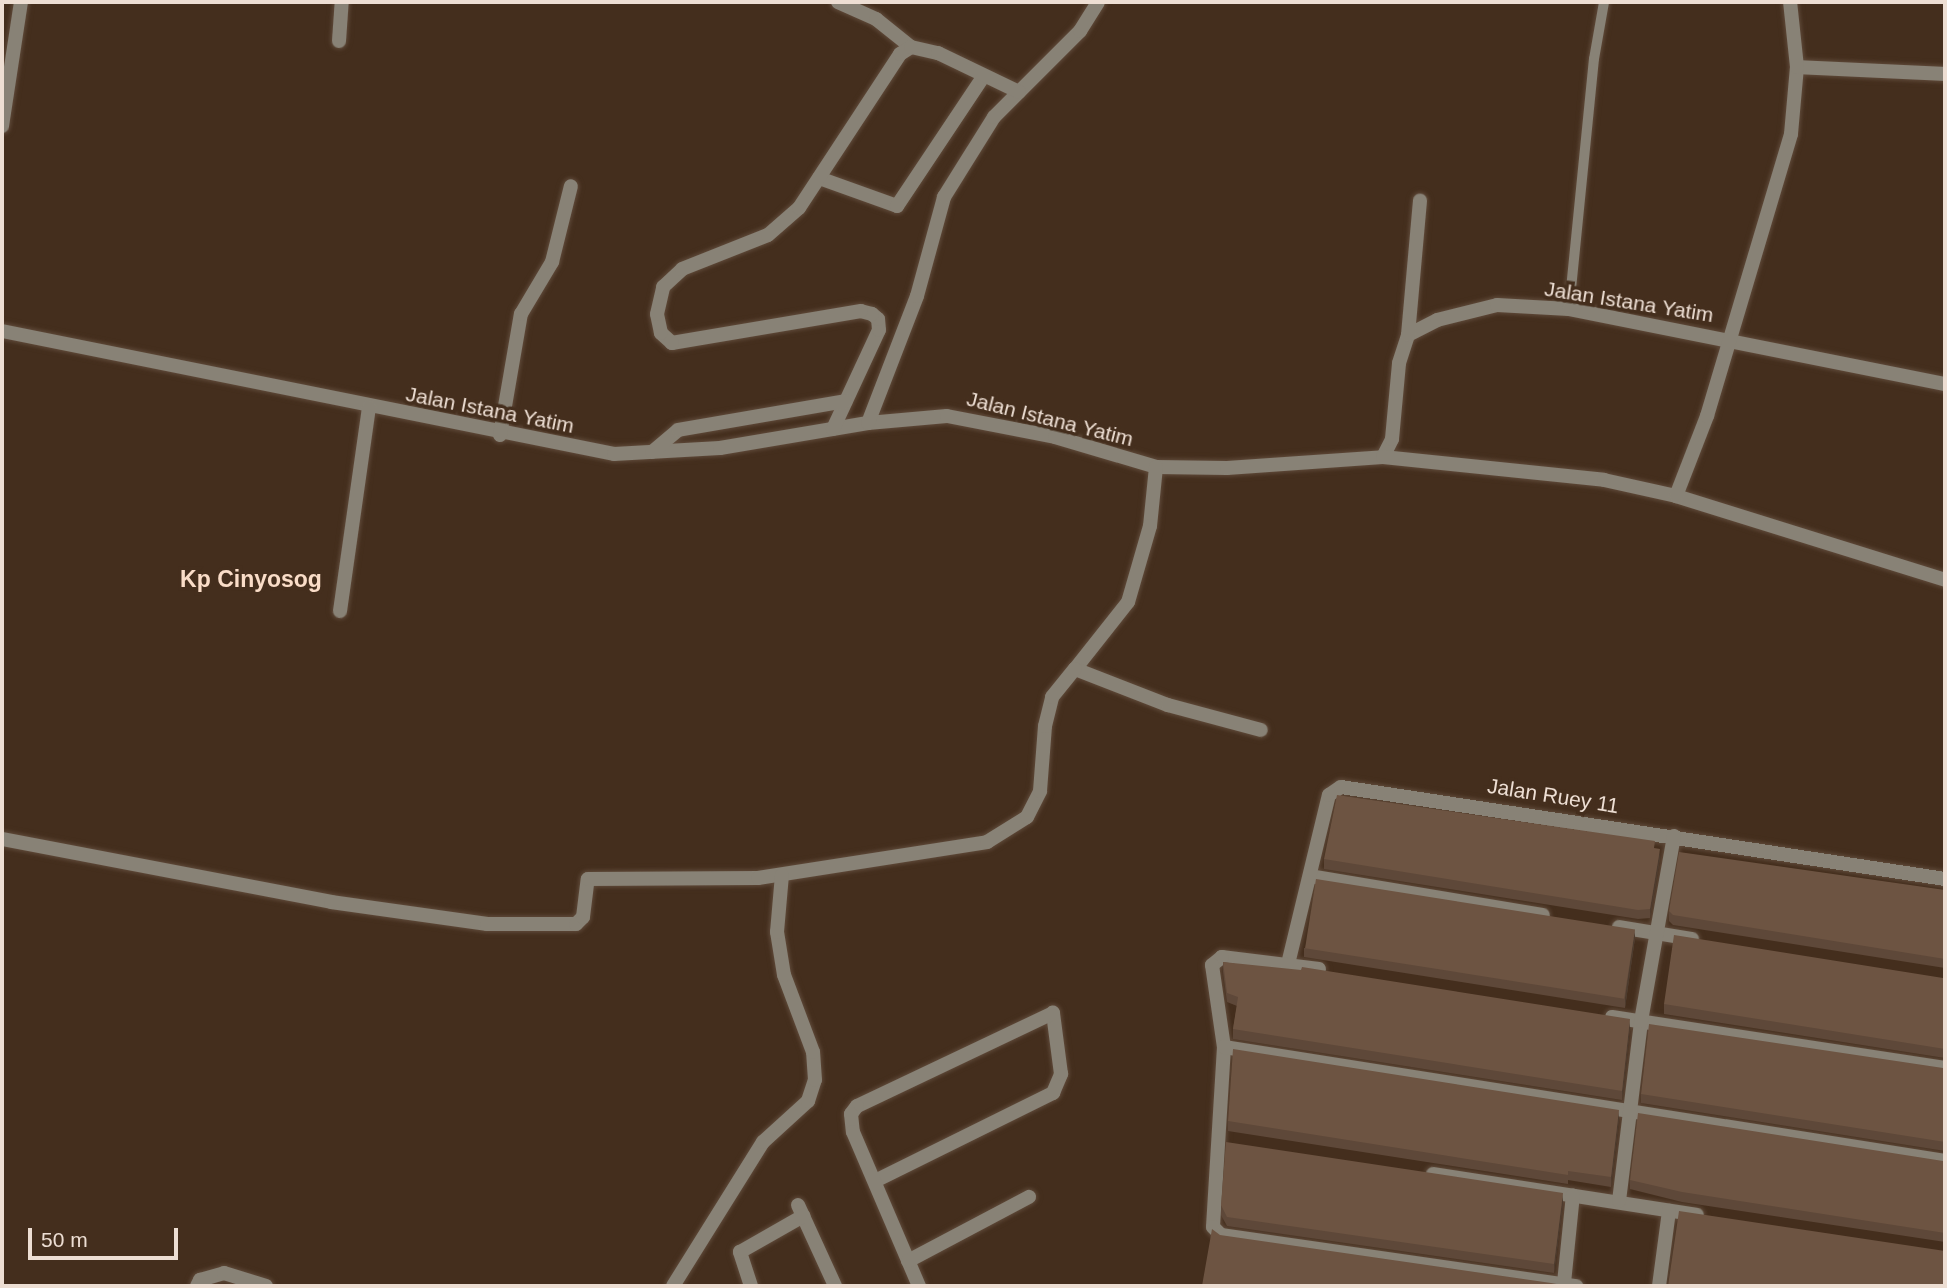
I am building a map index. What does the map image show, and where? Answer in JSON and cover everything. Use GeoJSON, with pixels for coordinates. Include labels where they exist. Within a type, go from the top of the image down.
{"type":"FeatureCollection","features":[{"type":"Feature","properties":{"kind":"street"},"geometry":{"type":"LineString","coordinates":[[2,125],[20,2]]}},
{"type":"Feature","properties":{"kind":"street"},"geometry":{"type":"LineString","coordinates":[[339,41],[342,2]]}},
{"type":"Feature","properties":{"kind":"street"},"geometry":{"type":"LineString","coordinates":[[838,2],[876,19],[911,47],[938,53],[983,77],[1019,92]]}},
{"type":"Feature","properties":{"kind":"street"},"geometry":{"type":"LineString","coordinates":[[868,423],[917,296],[944,197],[994,117],[1080,31],[1098,2]]}},
{"type":"Feature","properties":{"kind":"street"},"geometry":{"type":"LineString","coordinates":[[1676,496],[1731,340],[1791,134],[1797,67],[1790,2]]}},
{"type":"Feature","properties":{"kind":"street"},"geometry":{"type":"LineString","coordinates":[[833,429],[879,330],[878,318],[872,314],[861,311],[685,343],[672,343],[661,334],[657,314],[663,287],[682,269],[768,235],[799,208],[900,54],[911,47]]}},
{"type":"Feature","properties":{"kind":"street"},"geometry":{"type":"LineString","coordinates":[[1797,67],[1945,74]]}},
{"type":"Feature","properties":{"kind":"street"},"geometry":{"type":"LineString","coordinates":[[819,178],[897,206],[983,77]]}},
{"type":"Feature","properties":{"kind":"street"},"geometry":{"type":"LineString","coordinates":[[500,435],[521,314],[552,262],[571,186]]}},
{"type":"Feature","properties":{"kind":"street"},"geometry":{"type":"LineString","coordinates":[[1383,457],[1392,439],[1399,363],[1408,335],[1420,201]]}},
{"type":"Feature","properties":{"kind":"street","name":"Jalan Istana Yatim"},"geometry":{"type":"LineString","coordinates":[[1408,335],[1468,309],[1497,305],[1569,309],[1945,384]]}},
{"type":"Feature","properties":{"kind":"street","name":"Jalan Istana Yatim"},"geometry":{"type":"LineString","coordinates":[[2,331],[500,435],[614,454],[720,448],[868,423],[947,416],[987,421],[1156,467],[1227,468],[1383,457],[1604,480],[1676,496],[1945,580]]}},
{"type":"Feature","properties":{"kind":"street"},"geometry":{"type":"LineString","coordinates":[[652,452],[678,430],[846,401]]}},
{"type":"Feature","properties":{"kind":"street"},"geometry":{"type":"LineString","coordinates":[[340,611],[369,407]]}},
{"type":"Feature","properties":{"kind":"street"},"geometry":{"type":"LineString","coordinates":[[2,839],[331,902],[487,924],[579,923],[588,879],[782,875],[987,842],[1027,817],[1040,792],[1045,726],[1052,697],[1128,602],[1150,526],[1156,467]]}},
{"type":"Feature","properties":{"kind":"street"},"geometry":{"type":"LineString","coordinates":[[1075,669],[1168,705],[1261,730]]}},
{"type":"Feature","properties":{"kind":"street","name":"Jalan Ruey 11"},"geometry":{"type":"LineString","coordinates":[[1288,964],[1329,795],[1341,787],[1945,879]]}},
{"type":"Feature","properties":{"kind":"street"},"geometry":{"type":"LineString","coordinates":[[1619,1201],[1641,1021],[1674,836]]}},
{"type":"Feature","properties":{"kind":"street"},"geometry":{"type":"LineString","coordinates":[[673,1286],[763,1142],[808,1101],[815,1080],[813,1052],[784,975],[777,932],[782,875]]}},
{"type":"Feature","properties":{"kind":"street"},"geometry":{"type":"LineString","coordinates":[[1310,876],[1564,918]]}},
{"type":"Feature","properties":{"kind":"street"},"geometry":{"type":"LineString","coordinates":[[1605,925],[1713,942]]}},
{"type":"Feature","properties":{"kind":"street"},"geometry":{"type":"LineString","coordinates":[[1329,971],[1222,957],[1212,965],[1224,1047],[1224,1142],[1211,1217],[1221,1235],[1570,1285],[1573,1195]]}},
{"type":"Feature","properties":{"kind":"street"},"geometry":{"type":"LineString","coordinates":[[875,1181],[1053,1093],[1061,1074],[1053,1013],[857,1106],[850,1123],[919,1286]]}},
{"type":"Feature","properties":{"kind":"street"},"geometry":{"type":"LineString","coordinates":[[1600,1015],[1945,1068]]}},
{"type":"Feature","properties":{"kind":"street"},"geometry":{"type":"LineString","coordinates":[[1224,1047],[1945,1161]]}},
{"type":"Feature","properties":{"kind":"street"},"geometry":{"type":"LineString","coordinates":[[1423,1172],[1710,1217]]}},
{"type":"Feature","properties":{"kind":"street"},"geometry":{"type":"LineString","coordinates":[[908,1261],[1029,1197]]}},
{"type":"Feature","properties":{"kind":"street"},"geometry":{"type":"LineString","coordinates":[[751,1286],[740,1252],[800,1210],[835,1286]]}},
{"type":"Feature","properties":{"kind":"street"},"geometry":{"type":"LineString","coordinates":[[1659,1286],[1669,1211]]}},
{"type":"Feature","properties":{"kind":"street"},"geometry":{"type":"LineString","coordinates":[[197,1286],[201,1280],[224,1273],[266,1286]]}},
{"type":"Feature","properties":{"kind":"lane"},"geometry":{"type":"LineString","coordinates":[[1569,309],[1594,60],[1604,2]]}},
{"type":"Feature","properties":{"kind":"building"},"geometry":{"type":"Polygon","coordinates":[[[1337,795],[1655,841],[1654,848],[1660,849],[1650,909],[1638,910],[1324,859],[1337,795]]]}},
{"type":"Feature","properties":{"kind":"building"},"geometry":{"type":"Polygon","coordinates":[[[1679,852],[1945,890],[1945,959],[1673,915],[1669,911],[1679,852]]]}},
{"type":"Feature","properties":{"kind":"building"},"geometry":{"type":"Polygon","coordinates":[[[1316,879],[1635,930],[1624,999],[1305,948],[1316,879]]]}},
{"type":"Feature","properties":{"kind":"building"},"geometry":{"type":"Polygon","coordinates":[[[1674,935],[1945,977],[1945,1049],[1664,1004],[1674,935]]]}},
{"type":"Feature","properties":{"kind":"building"},"geometry":{"type":"Polygon","coordinates":[[[1223,962],[1301,970],[1302,967],[1630,1019],[1622,1091],[1233,1029],[1238,997],[1227,993],[1223,962]]]}},
{"type":"Feature","properties":{"kind":"building"},"geometry":{"type":"Polygon","coordinates":[[[1649,1024],[1945,1067],[1945,1142],[1641,1094],[1649,1024]]]}},
{"type":"Feature","properties":{"kind":"building"},"geometry":{"type":"Polygon","coordinates":[[[1233,1049],[1619,1110],[1611,1177],[1568,1171],[1568,1175],[1228,1121],[1233,1049]]]}},
{"type":"Feature","properties":{"kind":"building"},"geometry":{"type":"Polygon","coordinates":[[[1638,1113],[1945,1160],[1945,1233],[1682,1192],[1630,1180],[1638,1113]]]}},
{"type":"Feature","properties":{"kind":"building"},"geometry":{"type":"Polygon","coordinates":[[[1226,1142],[1563,1193],[1554,1264],[1227,1217],[1221,1205],[1226,1142]]]}},
{"type":"Feature","properties":{"kind":"building"},"geometry":{"type":"Polygon","coordinates":[[[1679,1211],[1945,1251],[1945,1286],[1668,1286],[1679,1211]]]}},
{"type":"Feature","properties":{"kind":"building"},"geometry":{"type":"Polygon","coordinates":[[[1212,1229],[1220,1235],[1568,1286],[1202,1286],[1212,1229]]]}},
{"type":"Feature","properties":{"kind":"district","name":"Kp Cinyosog"},"geometry":{"type":"Point","coordinates":[251,579]}}]}
